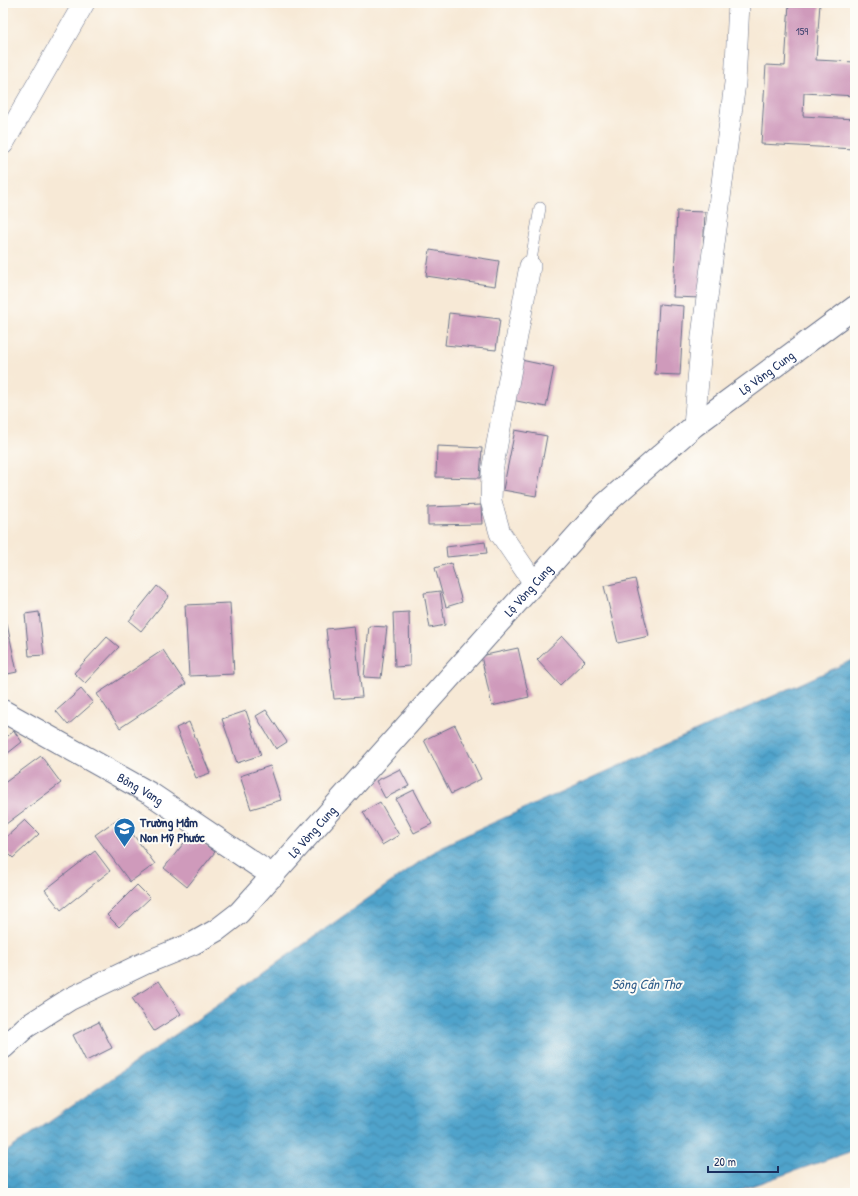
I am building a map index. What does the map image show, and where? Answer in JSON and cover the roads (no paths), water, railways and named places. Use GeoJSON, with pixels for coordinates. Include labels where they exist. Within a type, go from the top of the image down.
{"type":"FeatureCollection","features":[{"type":"Feature","properties":{"kind":"main road","name":"Lộ Vòng Cung"},"geometry":{"type":"LineString","coordinates":[[3,1048],[26,1027],[70,999],[145,963],[194,943],[217,930],[239,913],[605,504],[694,426],[855,308]]}},
{"type":"Feature","properties":{"kind":"main road","name":"Bông Vang"},"geometry":{"type":"LineString","coordinates":[[3,711],[151,794],[273,876]]}},
{"type":"Feature","properties":{"kind":"street"},"geometry":{"type":"LineString","coordinates":[[3,144],[84,3]]}},
{"type":"Feature","properties":{"kind":"street"},"geometry":{"type":"LineString","coordinates":[[694,426],[702,336],[735,83],[739,3]]}},
{"type":"Feature","properties":{"kind":"street"},"geometry":{"type":"LineString","coordinates":[[530,266],[492,471],[491,502],[500,533],[534,583]]}},
{"type":"Feature","properties":{"kind":"lane"},"geometry":{"type":"LineString","coordinates":[[530,266],[540,208]]}},
{"type":"Feature","properties":{"kind":"water","name":"Sông Cần Thơ"},"geometry":{"type":"Polygon","coordinates":[[[855,659],[855,1150],[731,1193],[3,1193],[3,1154],[221,1003],[442,846],[855,659]]]}},
{"type":"Feature","properties":{"kind":"place","name":"Trường Mầm Non Mỹ Phước"},"geometry":{"type":"Point","coordinates":[125,848]}}]}
